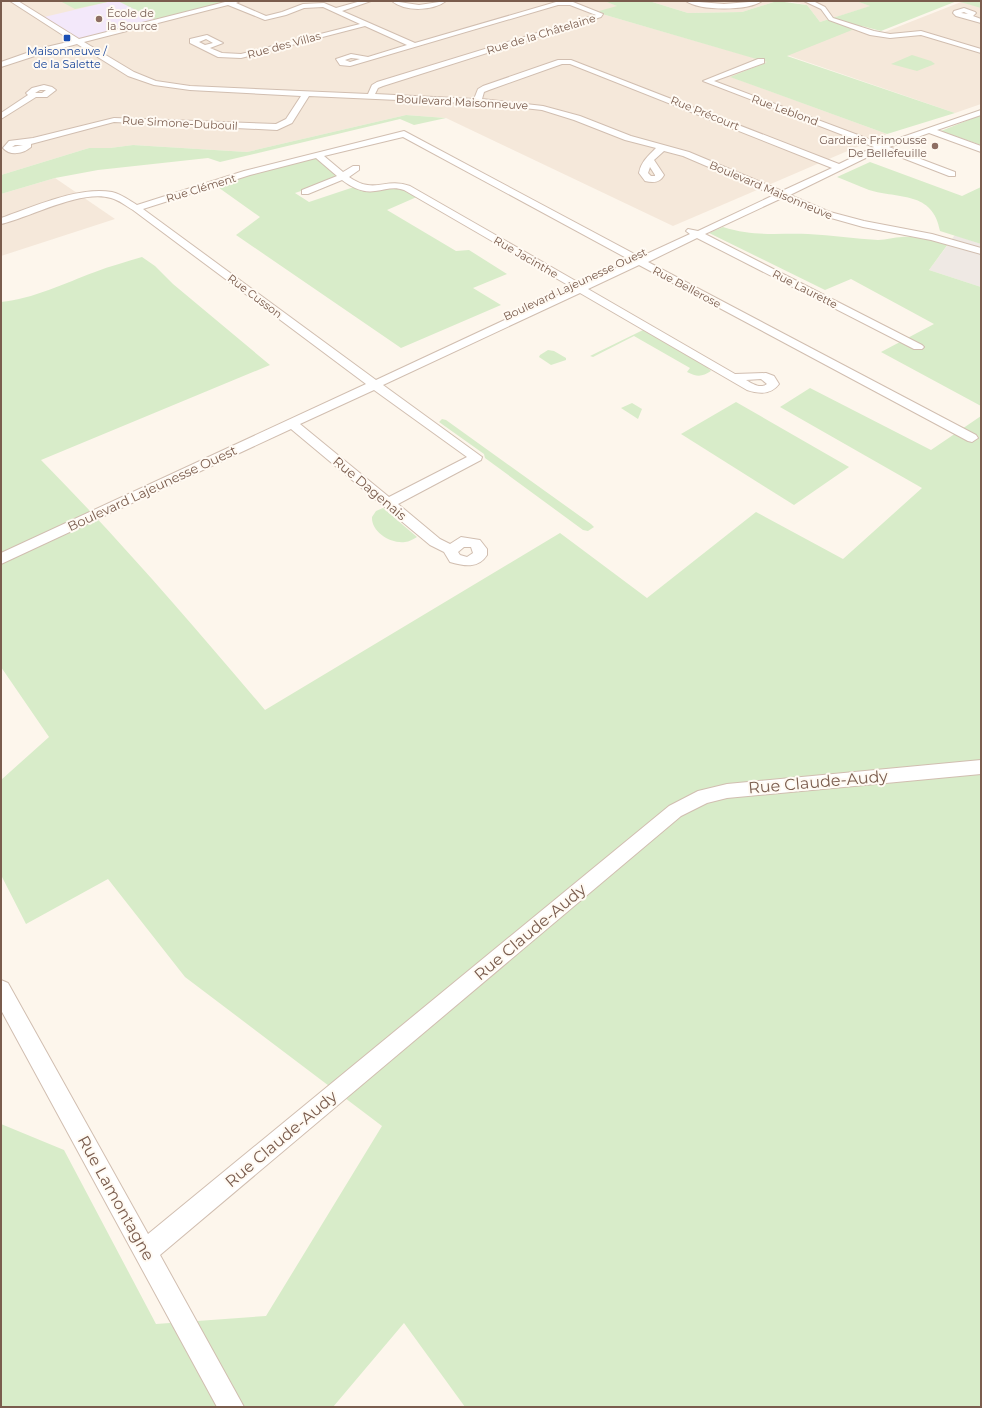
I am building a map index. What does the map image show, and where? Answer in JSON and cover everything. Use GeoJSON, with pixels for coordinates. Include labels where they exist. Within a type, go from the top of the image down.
{"type":"FeatureCollection","features":[{"type":"Feature","properties":{"kind":"street","name":"Boulevard Maisonneuve"},"geometry":{"type":"LineString","coordinates":[[13,1],[79,41],[127,73],[154,83],[190,88],[477,101],[521,105],[555,111],[628,138],[690,156],[818,211],[842,219],[932,237],[981,251]]}},
{"type":"Feature","properties":{"kind":"street"},"geometry":{"type":"LineString","coordinates":[[1,65],[32,54],[79,41],[237,1]]}},
{"type":"Feature","properties":{"kind":"street"},"geometry":{"type":"LineString","coordinates":[[337,10],[368,1]]}},
{"type":"Feature","properties":{"kind":"street"},"geometry":{"type":"LineString","coordinates":[[395,1],[410,7],[420,7],[443,1]]}},
{"type":"Feature","properties":{"kind":"street"},"geometry":{"type":"LineString","coordinates":[[689,1],[704,5],[741,5],[759,1]]}},
{"type":"Feature","properties":{"kind":"street"},"geometry":{"type":"LineString","coordinates":[[807,1],[822,7],[831,19],[873,33],[887,36],[923,34],[981,51]]}},
{"type":"Feature","properties":{"kind":"street"},"geometry":{"type":"LineString","coordinates":[[229,3],[265,18],[284,14],[310,4],[324,5],[413,45]]}},
{"type":"Feature","properties":{"kind":"street","name":"Rue de la Châtelaine"},"geometry":{"type":"LineString","coordinates":[[368,59],[558,3],[571,3],[600,14],[599,16],[380,84],[375,87],[370,97]]}},
{"type":"Feature","properties":{"kind":"street"},"geometry":{"type":"LineString","coordinates":[[968,17],[981,21]]}},
{"type":"Feature","properties":{"kind":"street","name":"Rue des Villas"},"geometry":{"type":"LineString","coordinates":[[204,48],[218,56],[229,58],[366,24]]}},
{"type":"Feature","properties":{"kind":"street","name":"Rue Précourt"},"geometry":{"type":"LineString","coordinates":[[477,101],[481,91],[486,88],[568,61],[694,109],[838,167]]}},
{"type":"Feature","properties":{"kind":"street","name":"Rue Leblond"},"geometry":{"type":"LineString","coordinates":[[761,61],[707,81],[952,174]]}},
{"type":"Feature","properties":{"kind":"street","name":"Rue Simone-Dubouil"},"geometry":{"type":"LineString","coordinates":[[5,149],[23,149],[25,143],[114,120],[277,127],[288,121],[306,94]]}},
{"type":"Feature","properties":{"kind":"street"},"geometry":{"type":"LineString","coordinates":[[1,117],[34,96]]}},
{"type":"Feature","properties":{"kind":"street","name":"Boulevard Lajeunesse Ouest"},"geometry":{"type":"LineString","coordinates":[[1,559],[292,423],[371,382],[694,232],[882,147],[931,131],[981,112]]}},
{"type":"Feature","properties":{"kind":"street"},"geometry":{"type":"LineString","coordinates":[[931,131],[981,149]]}},
{"type":"Feature","properties":{"kind":"street","name":"Rue Clément"},"geometry":{"type":"LineString","coordinates":[[136,208],[247,173],[404,134]]}},
{"type":"Feature","properties":{"kind":"street","name":"Rue Bellerose"},"geometry":{"type":"LineString","coordinates":[[404,134],[972,438]]}},
{"type":"Feature","properties":{"kind":"street"},"geometry":{"type":"LineString","coordinates":[[649,160],[662,148]]}},
{"type":"Feature","properties":{"kind":"street","name":"Rue Jacinthe"},"geometry":{"type":"LineString","coordinates":[[317,155],[358,187],[372,189],[396,184],[407,188],[734,377]]}},
{"type":"Feature","properties":{"kind":"street"},"geometry":{"type":"LineString","coordinates":[[305,192],[344,176],[356,168]]}},
{"type":"Feature","properties":{"kind":"street"},"geometry":{"type":"LineString","coordinates":[[1,221],[80,196],[96,193],[111,194],[136,208]]}},
{"type":"Feature","properties":{"kind":"street","name":"Rue Cusson"},"geometry":{"type":"LineString","coordinates":[[136,208],[455,443],[463,452],[463,458],[458,465],[389,504]]}},
{"type":"Feature","properties":{"kind":"street","name":"Rue Laurette"},"geometry":{"type":"LineString","coordinates":[[694,232],[918,347]]}},
{"type":"Feature","properties":{"kind":"street","name":"Rue Dagenais"},"geometry":{"type":"LineString","coordinates":[[292,423],[435,542],[451,550]]}},
{"type":"Feature","properties":{"kind":"street","name":"Rue Claude-Audy"},"geometry":{"type":"LineString","coordinates":[[145,1252],[675,812],[704,796],[728,791],[981,767]]}},
{"type":"Feature","properties":{"kind":"street","name":"Rue Lamontagne"},"geometry":{"type":"LineString","coordinates":[[1,990],[231,1407]]}},
{"type":"Feature","properties":{"kind":"shaded area"},"geometry":{"type":"Polygon","coordinates":[[[1,1],[604,1],[618,6],[602,14],[768,62],[731,77],[887,134],[673,226],[446,118],[406,115],[247,152],[133,145],[110,148],[89,148],[1,175],[1,1]]]}},
{"type":"Feature","properties":{"kind":"shaded area","name":"École de la Source"},"geometry":{"type":"Polygon","coordinates":[[[112,1],[118,1],[158,21],[79,41],[40,18],[112,1]]]}},
{"type":"Feature","properties":{"kind":"shaded area"},"geometry":{"type":"Polygon","coordinates":[[[649,1],[777,1],[742,12],[688,13],[649,1]]]}},
{"type":"Feature","properties":{"kind":"shaded area"},"geometry":{"type":"Polygon","coordinates":[[[787,1],[856,1],[871,6],[820,22],[807,5],[787,1]]]}},
{"type":"Feature","properties":{"kind":"shaded area"},"geometry":{"type":"Polygon","coordinates":[[[961,2],[981,7],[981,104],[955,113],[781,53],[851,28],[877,35],[961,2]]]}},
{"type":"Feature","properties":{"kind":"shaded area"},"geometry":{"type":"Polygon","coordinates":[[[55,178],[115,219],[1,256],[1,194],[55,178]]]}},
{"type":"Feature","properties":{"kind":"shaded area"},"geometry":{"type":"Polygon","coordinates":[[[955,235],[981,244],[981,287],[929,270],[955,235]]]}},
{"type":"Feature","properties":{"kind":"green space"},"geometry":{"type":"Polygon","coordinates":[[[60,1],[112,1],[75,9],[60,1]]]}},
{"type":"Feature","properties":{"kind":"green space"},"geometry":{"type":"Polygon","coordinates":[[[118,1],[237,1],[158,21],[118,1]]]}},
{"type":"Feature","properties":{"kind":"green space"},"geometry":{"type":"Polygon","coordinates":[[[604,1],[649,1],[688,13],[742,12],[777,1],[807,5],[820,22],[870,6],[856,1],[957,1],[881,31],[862,26],[787,56],[955,113],[887,134],[730,77],[767,62],[602,14],[599,11],[617,6],[604,1]]]}},
{"type":"Feature","properties":{"kind":"green space"},"geometry":{"type":"Polygon","coordinates":[[[957,1],[981,1],[981,8],[957,1]]]}},
{"type":"Feature","properties":{"kind":"green space"},"geometry":{"type":"Polygon","coordinates":[[[912,55],[931,61],[935,64],[917,71],[891,64],[912,55]]]}},
{"type":"Feature","properties":{"kind":"green space"},"geometry":{"type":"Polygon","coordinates":[[[406,115],[446,118],[414,125],[400,119],[220,162],[208,158],[98,170],[55,178],[1,194],[1,175],[89,148],[110,148],[133,145],[247,152],[406,115]]]}},
{"type":"Feature","properties":{"kind":"green space"},"geometry":{"type":"Polygon","coordinates":[[[981,115],[981,145],[941,131],[981,115]]]}},
{"type":"Feature","properties":{"kind":"green space"},"geometry":{"type":"Polygon","coordinates":[[[317,155],[343,177],[295,193],[309,202],[357,186],[396,184],[419,196],[387,210],[456,251],[469,250],[507,274],[473,288],[501,305],[401,348],[236,235],[260,217],[215,185],[317,155]]]}},
{"type":"Feature","properties":{"kind":"green space"},"geometry":{"type":"Polygon","coordinates":[[[870,162],[962,196],[981,187],[981,244],[940,231],[936,218],[930,209],[922,203],[903,196],[869,190],[837,177],[870,162]]]}},
{"type":"Feature","properties":{"kind":"green space"},"geometry":{"type":"Polygon","coordinates":[[[723,227],[745,232],[766,234],[808,234],[878,240],[913,237],[948,244],[929,270],[981,287],[981,406],[881,352],[934,324],[851,279],[825,290],[709,233],[723,227]]]}},
{"type":"Feature","properties":{"kind":"green space"},"geometry":{"type":"Polygon","coordinates":[[[142,257],[155,266],[173,284],[270,365],[41,460],[183,614],[265,710],[560,533],[647,598],[756,512],[843,559],[922,488],[780,407],[810,388],[931,450],[981,416],[981,1407],[465,1407],[404,1323],[333,1407],[1,1407],[1,1124],[64,1150],[156,1324],[266,1316],[382,1126],[185,977],[108,879],[26,924],[1,875],[1,780],[49,737],[1,667],[1,302],[25,298],[101,270],[142,257]]]}},
{"type":"Feature","properties":{"kind":"green space"},"geometry":{"type":"Polygon","coordinates":[[[643,330],[707,367],[711,371],[699,376],[691,374],[687,372],[690,368],[634,336],[593,357],[590,356],[643,330]]]}},
{"type":"Feature","properties":{"kind":"green space"},"geometry":{"type":"Polygon","coordinates":[[[548,350],[554,351],[566,358],[566,360],[551,365],[539,357],[548,350]]]}},
{"type":"Feature","properties":{"kind":"green space"},"geometry":{"type":"Polygon","coordinates":[[[736,402],[849,467],[794,505],[681,434],[736,402]]]}},
{"type":"Feature","properties":{"kind":"green space"},"geometry":{"type":"Polygon","coordinates":[[[632,403],[642,409],[638,419],[621,408],[632,403]]]}},
{"type":"Feature","properties":{"kind":"green space"},"geometry":{"type":"Polygon","coordinates":[[[442,419],[446,420],[594,527],[588,531],[583,530],[485,458],[484,454],[439,422],[442,419]]]}},
{"type":"Feature","properties":{"kind":"green space"},"geometry":{"type":"Polygon","coordinates":[[[383,508],[417,537],[408,542],[400,542],[388,539],[378,532],[375,528],[372,517],[376,511],[383,508]]]}},
{"type":"Feature","properties":{"kind":"place","name":"École de la Source"},"geometry":{"type":"Point","coordinates":[99,19]}},
{"type":"Feature","properties":{"kind":"place","name":"Maisonneuve / de la Salette"},"geometry":{"type":"Point","coordinates":[67,38]}},
{"type":"Feature","properties":{"kind":"place","name":"Garderie Frimousse De Bellefeuille"},"geometry":{"type":"Point","coordinates":[935,146]}}]}
